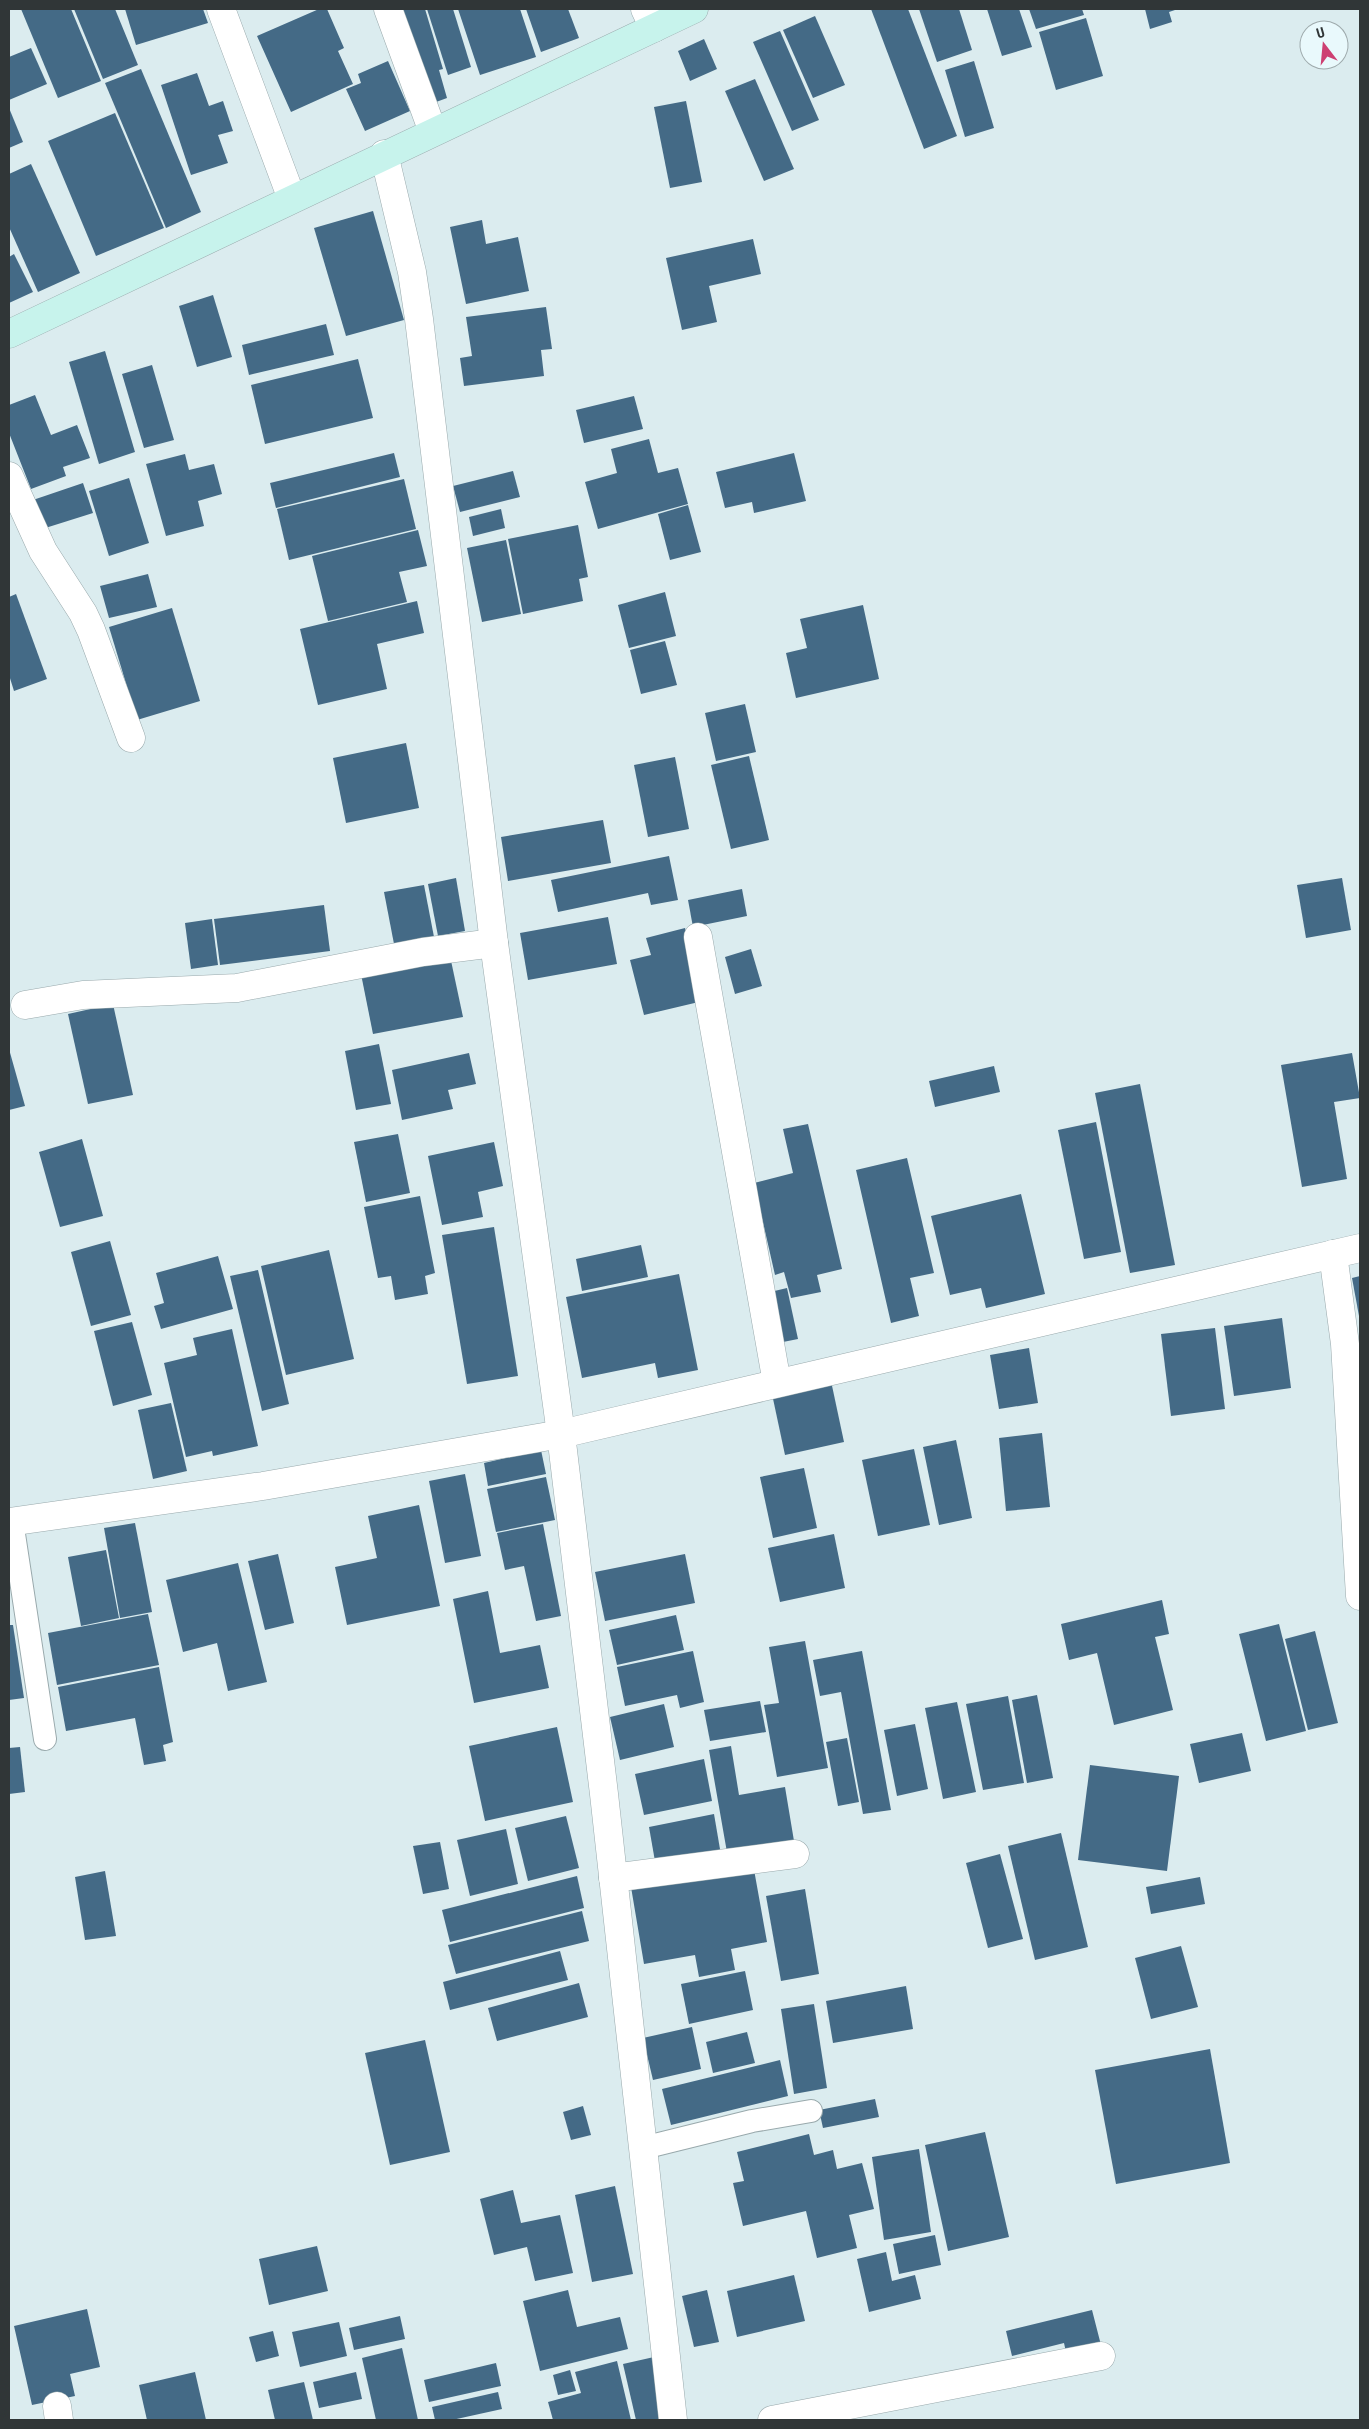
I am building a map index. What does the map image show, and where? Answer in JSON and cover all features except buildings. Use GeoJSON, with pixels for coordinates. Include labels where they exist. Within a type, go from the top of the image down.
{"type":"FeatureCollection","features":[{"type":"Feature","properties":{"kind":"street"},"geometry":{"type":"LineString","coordinates":[[221,9],[292,199]]}},
{"type":"Feature","properties":{"kind":"street"},"geometry":{"type":"LineString","coordinates":[[388,9],[433,132]]}},
{"type":"Feature","properties":{"kind":"street"},"geometry":{"type":"LineString","coordinates":[[9,334],[433,132],[649,18],[694,9]]}},
{"type":"Feature","properties":{"kind":"street"},"geometry":{"type":"LineString","coordinates":[[384,154],[403,227],[419,319],[494,943],[561,1434],[644,2148],[673,2420]]}},
{"type":"Feature","properties":{"kind":"street"},"geometry":{"type":"LineString","coordinates":[[9,476],[43,551],[92,630],[131,738]]}},
{"type":"Feature","properties":{"kind":"street"},"geometry":{"type":"LineString","coordinates":[[698,937],[777,1383]]}},
{"type":"Feature","properties":{"kind":"street"},"geometry":{"type":"LineString","coordinates":[[25,1005],[83,995],[237,988],[423,952],[494,943]]}},
{"type":"Feature","properties":{"kind":"street"},"geometry":{"type":"LineString","coordinates":[[11,1522],[263,1486],[561,1434],[1360,1248]]}},
{"type":"Feature","properties":{"kind":"street"},"geometry":{"type":"LineString","coordinates":[[1333,1254],[1345,1344],[1360,1596]]}},
{"type":"Feature","properties":{"kind":"street"},"geometry":{"type":"LineString","coordinates":[[613,1878],[795,1854]]}},
{"type":"Feature","properties":{"kind":"street"},"geometry":{"type":"LineString","coordinates":[[772,2420],[1101,2356]]}},
{"type":"Feature","properties":{"kind":"lane"},"geometry":{"type":"LineString","coordinates":[[11,1522],[45,1739]]}},
{"type":"Feature","properties":{"kind":"lane"},"geometry":{"type":"LineString","coordinates":[[644,2148],[752,2121],[811,2111]]}}]}
